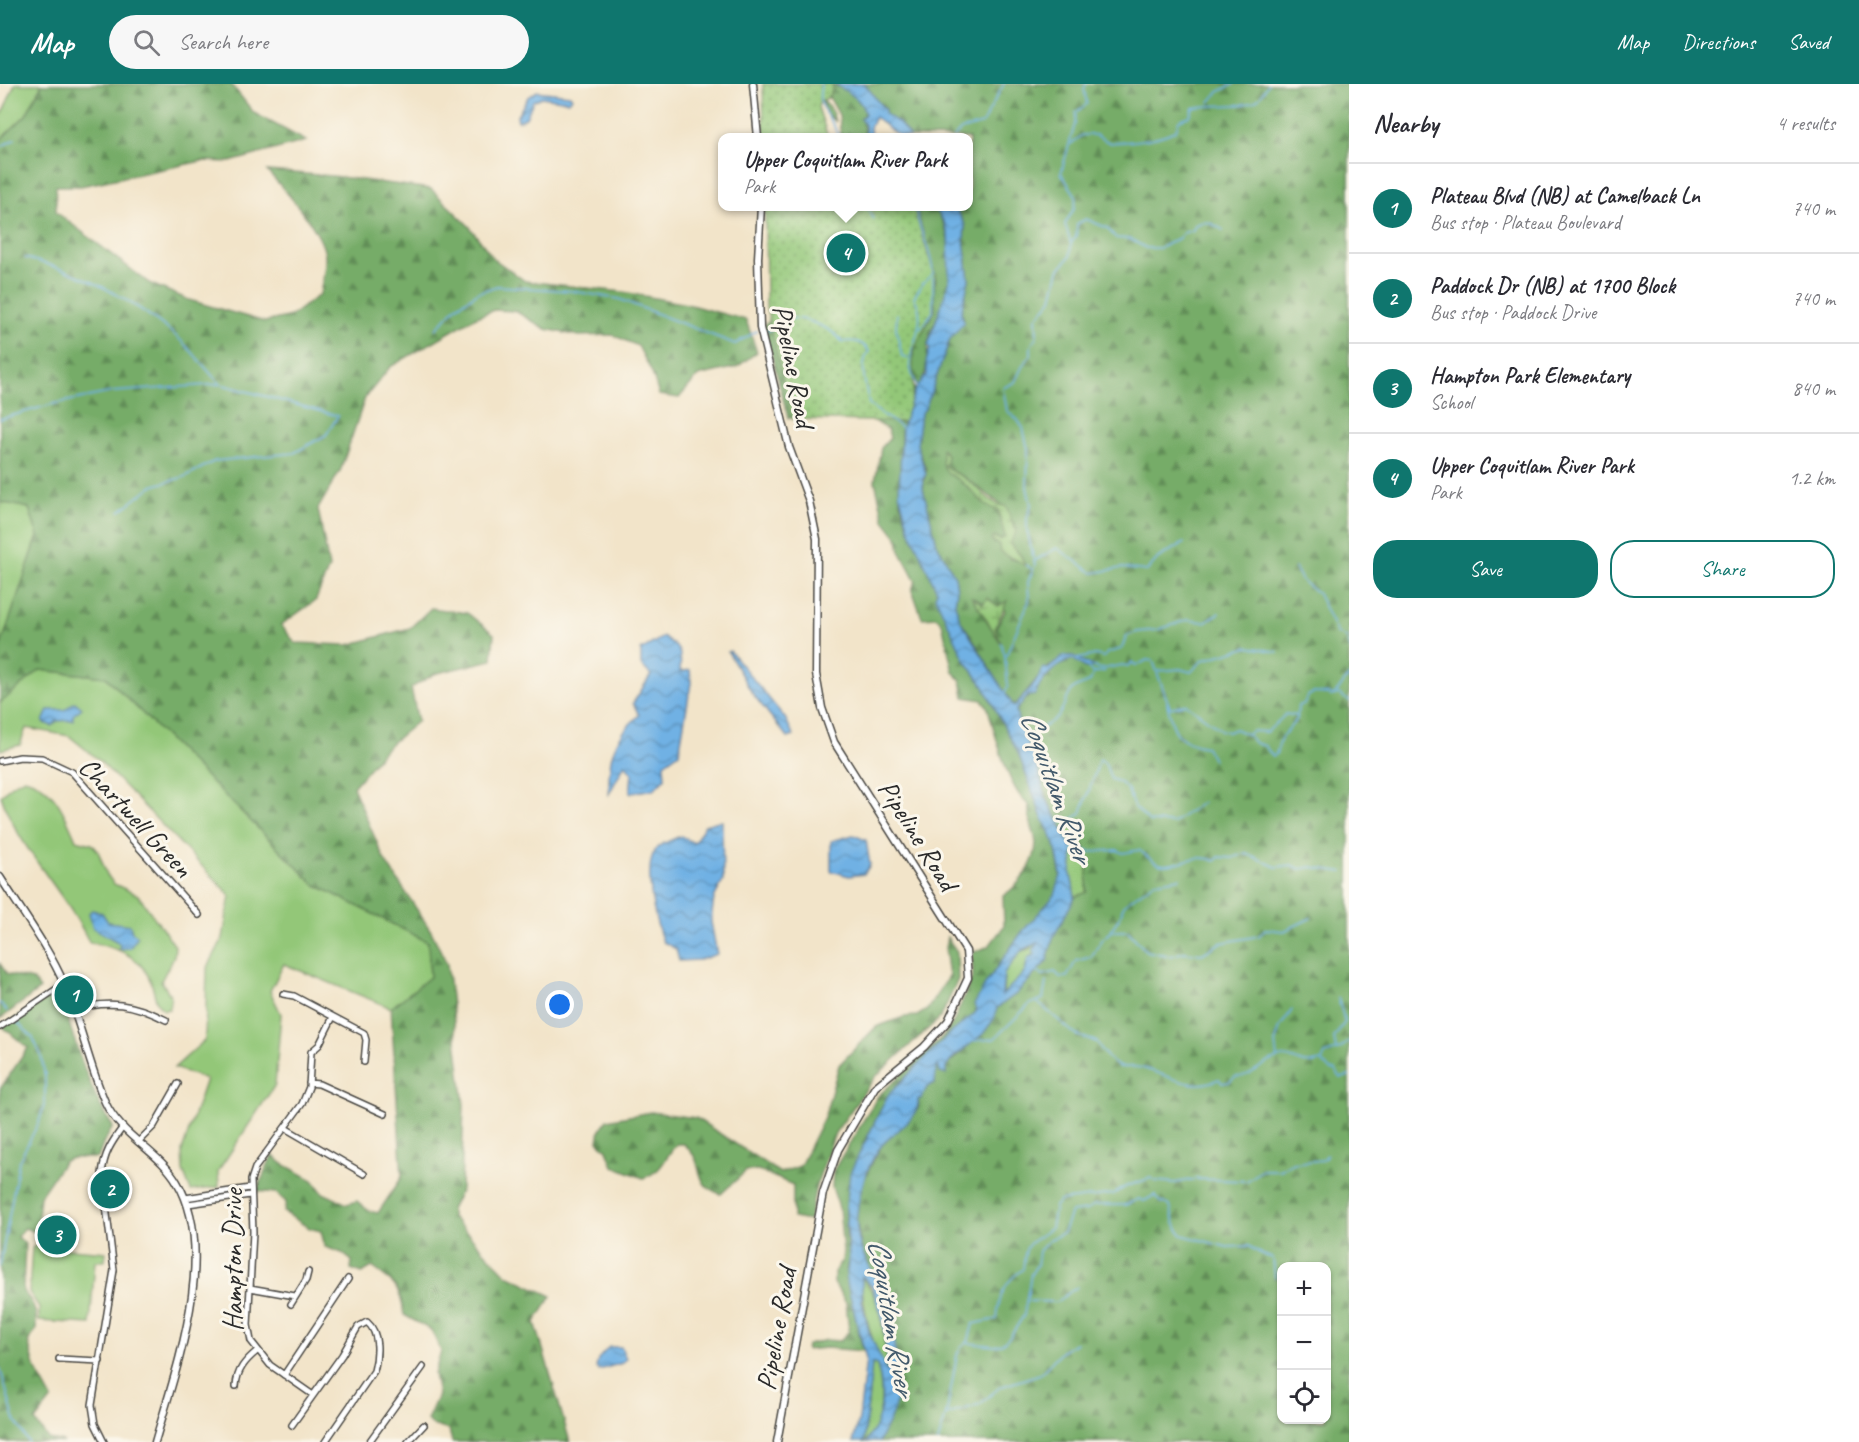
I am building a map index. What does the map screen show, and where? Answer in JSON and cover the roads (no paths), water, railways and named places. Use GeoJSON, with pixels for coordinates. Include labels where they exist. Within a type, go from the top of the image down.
{"type":"FeatureCollection","features":[{"type":"Feature","properties":{"kind":"street"},"geometry":{"type":"LineString","coordinates":[[753,84],[758,133]]}},
{"type":"Feature","properties":{"kind":"street","name":"Pipeline Road"},"geometry":{"type":"LineString","coordinates":[[762,211],[758,258],[760,328],[789,447],[809,501],[818,538],[816,674],[822,708],[834,742],[966,951],[968,978],[948,1021],[924,1047],[875,1087],[831,1163],[822,1192],[777,1442]]}},
{"type":"Feature","properties":{"kind":"street","name":"Chartwell Green"},"geometry":{"type":"LineString","coordinates":[[0,761],[20,756],[42,758],[72,772],[199,915]]}},
{"type":"Feature","properties":{"kind":"street"},"geometry":{"type":"LineString","coordinates":[[0,877],[64,984],[105,1102],[123,1127],[168,1170],[186,1201],[192,1217],[194,1241],[192,1279],[184,1339],[155,1442]]}},
{"type":"Feature","properties":{"kind":"street"},"geometry":{"type":"LineString","coordinates":[[0,1027],[64,984]]}},
{"type":"Feature","properties":{"kind":"street"},"geometry":{"type":"LineString","coordinates":[[283,994],[294,996],[364,1033],[366,1040],[364,1062]]}},
{"type":"Feature","properties":{"kind":"street"},"geometry":{"type":"LineString","coordinates":[[74,1010],[92,1004],[126,1004],[143,1008],[166,1020]]}},
{"type":"Feature","properties":{"kind":"street","name":"Hampton Drive"},"geometry":{"type":"LineString","coordinates":[[313,1395],[284,1375],[257,1351],[251,1341],[248,1325],[253,1232],[250,1192],[255,1168],[302,1104],[309,1083],[311,1052],[319,1045],[333,1017]]}},
{"type":"Feature","properties":{"kind":"street"},"geometry":{"type":"LineString","coordinates":[[309,1083],[319,1084],[385,1114]]}},
{"type":"Feature","properties":{"kind":"street"},"geometry":{"type":"LineString","coordinates":[[138,1142],[154,1126],[178,1084]]}},
{"type":"Feature","properties":{"kind":"street"},"geometry":{"type":"LineString","coordinates":[[104,1442],[95,1424],[92,1405],[114,1270],[114,1251],[102,1174],[110,1144],[123,1127]]}},
{"type":"Feature","properties":{"kind":"street"},"geometry":{"type":"LineString","coordinates":[[285,1128],[364,1174]]}},
{"type":"Feature","properties":{"kind":"street"},"geometry":{"type":"LineString","coordinates":[[186,1201],[250,1192]]}},
{"type":"Feature","properties":{"kind":"street"},"geometry":{"type":"LineString","coordinates":[[291,1304],[306,1280],[308,1272]]}},
{"type":"Feature","properties":{"kind":"street"},"geometry":{"type":"LineString","coordinates":[[284,1375],[348,1279]]}},
{"type":"Feature","properties":{"kind":"street"},"geometry":{"type":"LineString","coordinates":[[250,1288],[295,1296]]}},
{"type":"Feature","properties":{"kind":"street"},"geometry":{"type":"LineString","coordinates":[[292,1425],[358,1327],[367,1322],[372,1327],[376,1339],[377,1359],[374,1371],[326,1442]]}},
{"type":"Feature","properties":{"kind":"street"},"geometry":{"type":"LineString","coordinates":[[236,1386],[237,1375],[246,1360],[257,1351]]}},
{"type":"Feature","properties":{"kind":"street"},"geometry":{"type":"LineString","coordinates":[[59,1359],[100,1361]]}},
{"type":"Feature","properties":{"kind":"street"},"geometry":{"type":"LineString","coordinates":[[369,1442],[423,1367]]}},
{"type":"Feature","properties":{"kind":"street"},"geometry":{"type":"LineString","coordinates":[[408,1442],[424,1425]]}},
{"type":"Feature","properties":{"kind":"water"},"geometry":{"type":"Polygon","coordinates":[[[835,84],[864,84],[885,109],[885,114],[899,123],[907,133],[895,133],[875,117],[870,128],[871,133],[865,133],[865,125],[860,119],[865,114],[860,103],[835,84]]]}},
{"type":"Feature","properties":{"kind":"water"},"geometry":{"type":"Polygon","coordinates":[[[537,91],[570,95],[572,98],[569,101],[541,97],[533,101],[526,118],[518,121],[517,116],[528,97],[537,91]]]}},
{"type":"Feature","properties":{"kind":"water"},"geometry":{"type":"Polygon","coordinates":[[[937,211],[957,211],[965,225],[964,240],[969,280],[961,312],[964,322],[950,339],[925,409],[921,413],[917,445],[926,474],[923,479],[923,489],[937,544],[955,577],[957,590],[955,604],[960,620],[1014,707],[1043,668],[1048,669],[1064,656],[1074,656],[1094,667],[1085,668],[1073,659],[1061,665],[1045,678],[1035,695],[1028,696],[1016,710],[1019,725],[1035,758],[1046,798],[1073,850],[1071,874],[1075,897],[1053,938],[1047,961],[1016,994],[997,1008],[994,1019],[983,1034],[954,1057],[946,1067],[946,1074],[940,1073],[938,1066],[936,1068],[935,1083],[927,1087],[921,1099],[918,1099],[918,1106],[906,1124],[883,1144],[865,1177],[857,1214],[858,1236],[864,1256],[886,1295],[886,1306],[896,1355],[897,1393],[894,1410],[879,1442],[866,1442],[876,1424],[882,1395],[877,1365],[872,1363],[864,1442],[853,1442],[859,1419],[866,1359],[846,1279],[849,1256],[846,1209],[850,1173],[888,1095],[946,1037],[974,1014],[977,1010],[974,1005],[986,983],[1022,932],[1055,895],[1061,875],[1055,844],[1041,815],[1019,755],[984,687],[965,660],[935,596],[937,591],[909,529],[899,493],[902,428],[915,390],[927,374],[926,362],[930,348],[928,345],[949,282],[948,235],[944,222],[937,211]],[[1037,943],[1021,951],[1004,974],[1002,995],[1025,972],[1028,958],[1035,954],[1033,950],[1037,943]],[[862,1276],[862,1301],[869,1332],[887,1372],[889,1369],[882,1317],[872,1287],[862,1276]]]}},
{"type":"Feature","properties":{"kind":"water"},"geometry":{"type":"Polygon","coordinates":[[[663,637],[679,651],[680,672],[690,670],[691,683],[679,753],[664,764],[665,778],[654,789],[630,793],[632,773],[625,764],[609,794],[609,770],[617,741],[639,715],[633,703],[651,675],[641,665],[641,650],[663,637]]]}},
{"type":"Feature","properties":{"kind":"water"},"geometry":{"type":"Polygon","coordinates":[[[730,651],[785,718],[794,736],[788,738],[752,693],[728,652],[730,651]]]}},
{"type":"Feature","properties":{"kind":"water"},"geometry":{"type":"Polygon","coordinates":[[[75,702],[82,708],[73,715],[73,720],[57,721],[52,726],[43,722],[48,710],[64,710],[75,702]]]}},
{"type":"Feature","properties":{"kind":"water"},"geometry":{"type":"Polygon","coordinates":[[[722,820],[723,881],[714,898],[711,922],[717,954],[700,960],[679,961],[676,949],[663,942],[657,922],[651,895],[652,857],[658,847],[681,836],[694,843],[705,825],[722,820]]]}},
{"type":"Feature","properties":{"kind":"water"},"geometry":{"type":"Polygon","coordinates":[[[853,835],[866,840],[870,865],[864,874],[849,876],[831,871],[831,841],[853,835]]]}},
{"type":"Feature","properties":{"kind":"water"},"geometry":{"type":"Polygon","coordinates":[[[92,910],[102,913],[108,922],[130,925],[132,932],[138,936],[130,948],[119,949],[120,944],[93,928],[89,913],[92,910]]]}},
{"type":"Feature","properties":{"kind":"water"},"geometry":{"type":"Polygon","coordinates":[[[609,1347],[621,1347],[626,1359],[622,1363],[599,1370],[596,1368],[598,1359],[609,1347]]]}},
{"type":"Feature","properties":{"kind":"waterway"},"geometry":{"type":"LineString","coordinates":[[821,84],[821,105],[837,133]]}},
{"type":"Feature","properties":{"kind":"waterway"},"geometry":{"type":"LineString","coordinates":[[958,133],[982,124],[1004,84]]}},
{"type":"Feature","properties":{"kind":"waterway"},"geometry":{"type":"LineString","coordinates":[[1004,694],[1008,686],[1005,658],[1029,601],[1028,582],[1035,565],[1027,530],[1027,518],[1031,505],[1027,487],[1028,449],[1023,428],[1007,411],[1003,388],[1015,382],[1031,355],[1031,346],[1037,335],[1036,318],[1052,299],[1059,270],[1070,256],[1071,244],[1065,224],[1074,209],[1076,196],[1061,173],[1075,124],[1076,112],[1087,104],[1084,89],[1086,84]]}},
{"type":"Feature","properties":{"kind":"waterway"},"geometry":{"type":"LineString","coordinates":[[1210,102],[1218,92],[1234,84]]}},
{"type":"Feature","properties":{"kind":"waterway"},"geometry":{"type":"LineString","coordinates":[[1071,144],[1082,135],[1096,135],[1110,143],[1143,140],[1168,134],[1176,130],[1179,120],[1190,116],[1193,108],[1252,102],[1259,98],[1268,84]]}},
{"type":"Feature","properties":{"kind":"waterway"},"geometry":{"type":"LineString","coordinates":[[0,147],[15,139]]}},
{"type":"Feature","properties":{"kind":"waterway"},"geometry":{"type":"LineString","coordinates":[[869,211],[873,219]]}},
{"type":"Feature","properties":{"kind":"waterway"},"geometry":{"type":"LineString","coordinates":[[916,211],[933,274],[924,282],[914,297],[920,317],[910,361],[917,388]]}},
{"type":"Feature","properties":{"kind":"waterway"},"geometry":{"type":"LineString","coordinates":[[1071,243],[1076,237],[1077,224],[1086,219],[1107,228],[1116,238],[1130,239],[1146,248],[1160,248],[1203,222],[1223,230]]}},
{"type":"Feature","properties":{"kind":"waterway"},"geometry":{"type":"LineString","coordinates":[[25,258],[86,279],[123,298],[159,322],[182,341],[220,384]]}},
{"type":"Feature","properties":{"kind":"waterway"},"geometry":{"type":"LineString","coordinates":[[920,329],[933,312],[933,277]]}},
{"type":"Feature","properties":{"kind":"waterway"},"geometry":{"type":"LineString","coordinates":[[436,329],[457,306],[479,292],[497,286],[572,291],[619,299],[735,344],[757,331]]}},
{"type":"Feature","properties":{"kind":"waterway"},"geometry":{"type":"LineString","coordinates":[[897,314],[896,328],[902,357],[911,359]]}},
{"type":"Feature","properties":{"kind":"waterway"},"geometry":{"type":"LineString","coordinates":[[765,331],[786,320],[801,319],[825,328],[842,342],[854,341],[863,345],[869,351],[864,363],[869,405],[902,428]]}},
{"type":"Feature","properties":{"kind":"waterway"},"geometry":{"type":"LineString","coordinates":[[0,419],[53,404],[113,392],[220,384],[338,416],[326,435],[294,453],[215,461],[184,477],[152,486],[120,511]]}},
{"type":"Feature","properties":{"kind":"waterway"},"geometry":{"type":"LineString","coordinates":[[1034,561],[1057,548],[1093,573],[1122,568],[1147,571],[1158,558],[1184,543]]}},
{"type":"Feature","properties":{"kind":"waterway"},"geometry":{"type":"LineString","coordinates":[[1026,565],[1033,570]]}},
{"type":"Feature","properties":{"kind":"waterway"},"geometry":{"type":"LineString","coordinates":[[1295,568],[1303,582],[1318,594],[1337,633],[1347,638],[1349,649]]}},
{"type":"Feature","properties":{"kind":"waterway"},"geometry":{"type":"LineString","coordinates":[[1078,659],[1095,655],[1104,657],[1107,653],[1121,649],[1127,636],[1137,632],[1157,630],[1187,620],[1205,622],[1219,613]]}},
{"type":"Feature","properties":{"kind":"waterway"},"geometry":{"type":"LineString","coordinates":[[1001,643],[1005,656]]}},
{"type":"Feature","properties":{"kind":"waterway"},"geometry":{"type":"LineString","coordinates":[[1158,671],[1180,669],[1191,672],[1203,660],[1248,647],[1278,652]]}},
{"type":"Feature","properties":{"kind":"waterway"},"geometry":{"type":"LineString","coordinates":[[1093,667],[1102,669],[1119,665],[1128,666],[1132,662],[1136,666],[1147,660],[1153,661],[1170,708],[1186,704],[1221,730],[1228,732],[1235,729],[1247,734],[1255,743],[1265,746],[1273,757],[1281,738],[1297,719],[1298,706],[1304,704],[1307,696],[1314,693],[1330,696],[1339,694],[1349,701]]}},
{"type":"Feature","properties":{"kind":"waterway"},"geometry":{"type":"LineString","coordinates":[[1088,668],[1093,673],[1105,671]]}},
{"type":"Feature","properties":{"kind":"waterway","name":"Coquitlam River"},"geometry":{"type":"LineString","coordinates":[[1025,740],[1058,717],[1072,689],[1090,682],[1093,673]]}},
{"type":"Feature","properties":{"kind":"waterway"},"geometry":{"type":"LineString","coordinates":[[1336,693],[1349,676]]}},
{"type":"Feature","properties":{"kind":"waterway"},"geometry":{"type":"LineString","coordinates":[[1167,702],[1177,733],[1188,742],[1206,747],[1213,760]]}},
{"type":"Feature","properties":{"kind":"waterway"},"geometry":{"type":"LineString","coordinates":[[1248,734],[1252,731],[1267,732],[1286,714],[1297,716]]}},
{"type":"Feature","properties":{"kind":"waterway","name":"Coquitlam River"},"geometry":{"type":"LineString","coordinates":[[1059,822],[1072,819],[1081,813],[1100,759],[1105,763],[1111,779],[1120,782],[1128,790],[1133,805],[1149,822],[1173,823],[1203,802]]}},
{"type":"Feature","properties":{"kind":"waterway","name":"Coquitlam River"},"geometry":{"type":"LineString","coordinates":[[1073,850],[1080,848],[1089,852],[1117,850],[1123,853],[1139,850],[1154,862],[1165,865],[1200,858],[1215,861],[1219,857],[1232,858],[1246,853],[1276,867],[1292,865],[1300,869],[1312,867],[1343,872]]}},
{"type":"Feature","properties":{"kind":"waterway"},"geometry":{"type":"LineString","coordinates":[[1111,930],[1121,915],[1123,905],[1155,882],[1180,878]]}},
{"type":"Feature","properties":{"kind":"waterway"},"geometry":{"type":"LineString","coordinates":[[1106,936],[1112,931],[1128,931],[1146,951],[1171,956],[1184,952],[1202,954],[1220,943],[1259,936],[1265,929],[1284,931],[1311,918]]}},
{"type":"Feature","properties":{"kind":"waterway"},"geometry":{"type":"LineString","coordinates":[[1036,972],[1043,975],[1055,972],[1060,977],[1067,977],[1076,961],[1091,957],[1104,937]]}},
{"type":"Feature","properties":{"kind":"waterway"},"geometry":{"type":"LineString","coordinates":[[971,1041],[994,1039],[1030,1004],[1043,999],[1046,982]]}},
{"type":"Feature","properties":{"kind":"waterway"},"geometry":{"type":"LineString","coordinates":[[1336,1049],[1334,1038],[1345,1022],[1338,998]]}},
{"type":"Feature","properties":{"kind":"waterway"},"geometry":{"type":"LineString","coordinates":[[1037,1002],[1076,1035],[1097,1042],[1106,1056],[1118,1066],[1147,1069],[1186,1083],[1207,1083],[1219,1079],[1222,1083],[1229,1082],[1235,1077],[1248,1075],[1270,1061],[1282,1057],[1304,1063],[1322,1061],[1325,1054],[1340,1049],[1349,1041]]}},
{"type":"Feature","properties":{"kind":"waterway"},"geometry":{"type":"LineString","coordinates":[[0,1003],[7,1011]]}},
{"type":"Feature","properties":{"kind":"waterway"},"geometry":{"type":"LineString","coordinates":[[1277,1058],[1275,1043],[1280,1027],[1292,1010]]}},
{"type":"Feature","properties":{"kind":"waterway"},"geometry":{"type":"LineString","coordinates":[[0,1266],[19,1161],[39,1122],[45,1102],[45,1076],[41,1055],[33,1038],[17,1022]]}},
{"type":"Feature","properties":{"kind":"waterway"},"geometry":{"type":"LineString","coordinates":[[1321,1061],[1330,1070],[1336,1070],[1340,1078],[1349,1076]]}},
{"type":"Feature","properties":{"kind":"waterway"},"geometry":{"type":"LineString","coordinates":[[938,1442],[960,1348],[968,1342],[973,1324],[997,1319],[999,1303],[1007,1284],[1023,1269],[1027,1247],[1051,1228],[1055,1206],[1060,1201],[1113,1194],[1127,1186],[1151,1178],[1155,1181],[1175,1183],[1197,1179],[1247,1181],[1262,1170],[1280,1170],[1293,1163],[1323,1160],[1327,1155]]}},
{"type":"Feature","properties":{"kind":"waterway"},"geometry":{"type":"LineString","coordinates":[[968,1343],[995,1346],[1002,1344],[1010,1337],[1024,1315],[1031,1274],[1037,1265],[1039,1251],[1049,1240],[1063,1233],[1071,1212],[1087,1210],[1094,1205],[1125,1205],[1139,1199],[1144,1201],[1155,1195],[1161,1202],[1170,1206],[1174,1223],[1182,1235],[1227,1247],[1249,1246],[1273,1258],[1275,1278]]}},
{"type":"Feature","properties":{"kind":"waterway"},"geometry":{"type":"LineString","coordinates":[[1026,1301],[1056,1302],[1077,1287]]}},
{"type":"Feature","properties":{"kind":"waterway"},"geometry":{"type":"LineString","coordinates":[[946,1415],[980,1404],[1000,1387],[1040,1374],[1061,1352],[1076,1343]]}},
{"type":"Feature","properties":{"kind":"waterway"},"geometry":{"type":"LineString","coordinates":[[0,1368],[14,1418],[28,1442]]}},
{"type":"Feature","properties":{"kind":"place","name":"Upper Coquitlam River Park"},"geometry":{"type":"Point","coordinates":[846,253]}},
{"type":"Feature","properties":{"kind":"place","name":"Plateau Blvd (NB) at Camelback Ln"},"geometry":{"type":"Point","coordinates":[74,995]}},
{"type":"Feature","properties":{"kind":"place","name":"Paddock Dr (NB) at 1700 Block"},"geometry":{"type":"Point","coordinates":[110,1189]}},
{"type":"Feature","properties":{"kind":"place","name":"Hampton Park Elementary"},"geometry":{"type":"Point","coordinates":[57,1235]}}]}
